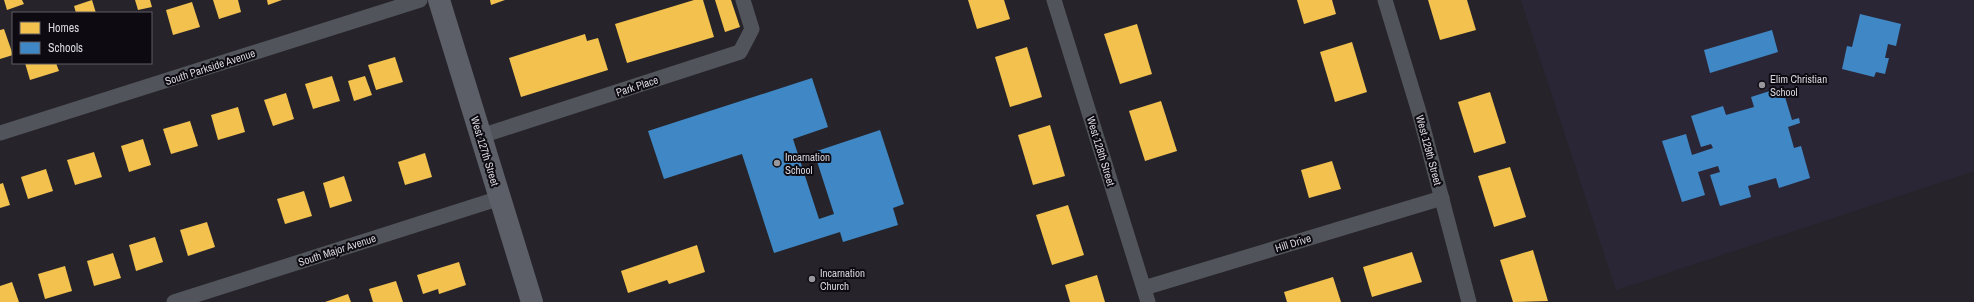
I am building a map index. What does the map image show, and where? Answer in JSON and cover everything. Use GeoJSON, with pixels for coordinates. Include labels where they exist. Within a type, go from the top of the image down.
{"type":"FeatureCollection","features":[{"type":"Feature","properties":{"kind":"main road","name":"West 127th Street"},"geometry":{"type":"LineString","coordinates":[[439,0],[532,302]]}},
{"type":"Feature","properties":{"kind":"street","name":"South Parkside Avenue"},"geometry":{"type":"LineString","coordinates":[[0,133],[420,0]]}},
{"type":"Feature","properties":{"kind":"street","name":"Park Place"},"geometry":{"type":"LineString","coordinates":[[481,136],[740,52],[752,29],[743,0]]}},
{"type":"Feature","properties":{"kind":"street","name":"West 128th Street"},"geometry":{"type":"LineString","coordinates":[[1054,0],[1146,295]]}},
{"type":"Feature","properties":{"kind":"street","name":"West 129th Street"},"geometry":{"type":"LineString","coordinates":[[1385,0],[1419,112],[1469,302]]}},
{"type":"Feature","properties":{"kind":"street","name":"South Major Avenue"},"geometry":{"type":"LineString","coordinates":[[174,302],[500,198]]}},
{"type":"Feature","properties":{"kind":"street","name":"Hill Drive"},"geometry":{"type":"LineString","coordinates":[[1146,295],[1442,198]]}},
{"type":"Feature","properties":{"kind":"shaded area","name":"Elim Christian School"},"geometry":{"type":"Polygon","coordinates":[[[1521,0],[1974,0],[1974,171],[1616,290],[1521,0]]]}},
{"type":"Feature","properties":{"kind":"building: Homes"},"geometry":{"type":"Polygon","coordinates":[[[4,0],[22,0],[24,4],[7,10],[4,0]]]}},
{"type":"Feature","properties":{"kind":"building: Homes"},"geometry":{"type":"Polygon","coordinates":[[[92,0],[96,12],[76,12],[74,6],[92,0]]]}},
{"type":"Feature","properties":{"kind":"building: Homes"},"geometry":{"type":"Polygon","coordinates":[[[135,0],[150,0],[152,7],[138,10],[135,0]]]}},
{"type":"Feature","properties":{"kind":"building: Homes"},"geometry":{"type":"Polygon","coordinates":[[[213,0],[238,0],[241,12],[219,19],[213,0]]]}},
{"type":"Feature","properties":{"kind":"building: Homes"},"geometry":{"type":"Polygon","coordinates":[[[267,0],[282,0],[268,5],[267,0]]]}},
{"type":"Feature","properties":{"kind":"building: Homes"},"geometry":{"type":"Polygon","coordinates":[[[490,0],[505,0],[491,5],[490,0]]]}},
{"type":"Feature","properties":{"kind":"building: Homes"},"geometry":{"type":"Polygon","coordinates":[[[694,0],[703,0],[714,37],[627,63],[615,24],[694,0]]]}},
{"type":"Feature","properties":{"kind":"building: Homes"},"geometry":{"type":"Polygon","coordinates":[[[715,0],[731,0],[740,27],[725,32],[715,0]]]}},
{"type":"Feature","properties":{"kind":"building: Homes"},"geometry":{"type":"Polygon","coordinates":[[[968,0],[1004,0],[1010,19],[977,29],[968,0]]]}},
{"type":"Feature","properties":{"kind":"building: Homes"},"geometry":{"type":"Polygon","coordinates":[[[1297,0],[1332,0],[1336,14],[1304,24],[1297,0]]]}},
{"type":"Feature","properties":{"kind":"building: Homes"},"geometry":{"type":"Polygon","coordinates":[[[1428,0],[1467,0],[1476,30],[1440,40],[1428,0]]]}},
{"type":"Feature","properties":{"kind":"building: Homes"},"geometry":{"type":"Polygon","coordinates":[[[192,2],[200,27],[173,35],[166,10],[192,2]]]}},
{"type":"Feature","properties":{"kind":"building: Homes"},"geometry":{"type":"Polygon","coordinates":[[[1137,24],[1152,74],[1120,84],[1104,34],[1137,24]]]}},
{"type":"Feature","properties":{"kind":"building: Homes"},"geometry":{"type":"Polygon","coordinates":[[[4,29],[12,55],[0,59],[0,30],[4,29]]]}},
{"type":"Feature","properties":{"kind":"building: Homes"},"geometry":{"type":"Polygon","coordinates":[[[585,34],[587,41],[598,38],[608,70],[521,97],[509,58],[585,34]]]}},
{"type":"Feature","properties":{"kind":"building: Homes"},"geometry":{"type":"Polygon","coordinates":[[[1352,42],[1367,92],[1335,102],[1320,52],[1352,42]]]}},
{"type":"Feature","properties":{"kind":"building: Homes"},"geometry":{"type":"Polygon","coordinates":[[[1027,47],[1042,97],[1010,107],[995,57],[1027,47]]]}},
{"type":"Feature","properties":{"kind":"building: Homes"},"geometry":{"type":"Polygon","coordinates":[[[395,57],[403,82],[376,90],[368,65],[395,57]]]}},
{"type":"Feature","properties":{"kind":"building: Homes"},"geometry":{"type":"Polygon","coordinates":[[[25,64],[56,64],[59,71],[30,80],[25,64]]]}},
{"type":"Feature","properties":{"kind":"building: Homes"},"geometry":{"type":"Polygon","coordinates":[[[332,76],[340,101],[313,109],[305,84],[332,76]]]}},
{"type":"Feature","properties":{"kind":"building: Homes"},"geometry":{"type":"Polygon","coordinates":[[[365,76],[372,95],[354,101],[348,81],[365,76]]]}},
{"type":"Feature","properties":{"kind":"building: Homes"},"geometry":{"type":"Polygon","coordinates":[[[1490,92],[1506,143],[1474,153],[1458,102],[1490,92]]]}},
{"type":"Feature","properties":{"kind":"building: Homes"},"geometry":{"type":"Polygon","coordinates":[[[286,93],[294,119],[273,126],[264,100],[286,93]]]}},
{"type":"Feature","properties":{"kind":"building: Homes"},"geometry":{"type":"Polygon","coordinates":[[[1161,101],[1177,151],[1145,161],[1129,111],[1161,101]]]}},
{"type":"Feature","properties":{"kind":"building: Homes"},"geometry":{"type":"Polygon","coordinates":[[[238,107],[245,132],[218,140],[211,115],[238,107]]]}},
{"type":"Feature","properties":{"kind":"building: Homes"},"geometry":{"type":"Polygon","coordinates":[[[190,121],[198,146],[171,154],[163,129],[190,121]]]}},
{"type":"Feature","properties":{"kind":"building: Homes"},"geometry":{"type":"Polygon","coordinates":[[[1050,125],[1065,176],[1033,185],[1018,135],[1050,125]]]}},
{"type":"Feature","properties":{"kind":"building: Homes"},"geometry":{"type":"Polygon","coordinates":[[[143,139],[151,165],[129,172],[121,146],[143,139]]]}},
{"type":"Feature","properties":{"kind":"building: Homes"},"geometry":{"type":"Polygon","coordinates":[[[94,152],[102,177],[75,185],[67,160],[94,152]]]}},
{"type":"Feature","properties":{"kind":"building: Homes"},"geometry":{"type":"Polygon","coordinates":[[[425,153],[432,177],[405,185],[398,162],[425,153]]]}},
{"type":"Feature","properties":{"kind":"building: Homes"},"geometry":{"type":"Polygon","coordinates":[[[1332,161],[1341,189],[1309,198],[1301,170],[1332,161]]]}},
{"type":"Feature","properties":{"kind":"building: Homes"},"geometry":{"type":"Polygon","coordinates":[[[1510,167],[1526,217],[1494,227],[1478,176],[1510,167]]]}},
{"type":"Feature","properties":{"kind":"building: Homes"},"geometry":{"type":"Polygon","coordinates":[[[46,169],[53,191],[28,199],[21,177],[46,169]]]}},
{"type":"Feature","properties":{"kind":"building: Homes"},"geometry":{"type":"Polygon","coordinates":[[[344,176],[352,201],[330,208],[323,183],[344,176]]]}},
{"type":"Feature","properties":{"kind":"building: Homes"},"geometry":{"type":"Polygon","coordinates":[[[3,183],[10,205],[0,208],[0,184],[3,183]]]}},
{"type":"Feature","properties":{"kind":"building: Homes"},"geometry":{"type":"Polygon","coordinates":[[[304,191],[312,216],[285,224],[277,199],[304,191]]]}},
{"type":"Feature","properties":{"kind":"building: Homes"},"geometry":{"type":"Polygon","coordinates":[[[1068,205],[1084,255],[1052,265],[1036,215],[1068,205]]]}},
{"type":"Feature","properties":{"kind":"building: Homes"},"geometry":{"type":"Polygon","coordinates":[[[207,222],[215,247],[188,256],[180,230],[207,222]]]}},
{"type":"Feature","properties":{"kind":"building: Homes"},"geometry":{"type":"Polygon","coordinates":[[[155,237],[163,262],[136,271],[129,245],[155,237]]]}},
{"type":"Feature","properties":{"kind":"building: Homes"},"geometry":{"type":"Polygon","coordinates":[[[697,245],[705,272],[669,284],[667,280],[628,293],[621,271],[697,245]]]}},
{"type":"Feature","properties":{"kind":"building: Homes"},"geometry":{"type":"Polygon","coordinates":[[[1533,250],[1548,301],[1513,302],[1500,260],[1533,250]]]}},
{"type":"Feature","properties":{"kind":"building: Homes"},"geometry":{"type":"Polygon","coordinates":[[[1412,252],[1422,282],[1372,297],[1363,267],[1412,252]]]}},
{"type":"Feature","properties":{"kind":"building: Homes"},"geometry":{"type":"Polygon","coordinates":[[[113,253],[121,278],[94,286],[87,261],[113,253]]]}},
{"type":"Feature","properties":{"kind":"building: Homes"},"geometry":{"type":"Polygon","coordinates":[[[459,262],[466,285],[439,294],[438,289],[423,294],[417,275],[459,262]]]}},
{"type":"Feature","properties":{"kind":"building: Homes"},"geometry":{"type":"Polygon","coordinates":[[[65,266],[72,291],[45,299],[38,274],[65,266]]]}},
{"type":"Feature","properties":{"kind":"building: Homes"},"geometry":{"type":"Polygon","coordinates":[[[1097,275],[1105,302],[1070,302],[1065,285],[1097,275]]]}},
{"type":"Feature","properties":{"kind":"building: Homes"},"geometry":{"type":"Polygon","coordinates":[[[1333,277],[1341,302],[1287,302],[1284,292],[1333,277]]]}},
{"type":"Feature","properties":{"kind":"building: Homes"},"geometry":{"type":"Polygon","coordinates":[[[396,281],[403,302],[373,302],[369,289],[396,281]]]}},
{"type":"Feature","properties":{"kind":"building: Homes"},"geometry":{"type":"Polygon","coordinates":[[[12,282],[19,302],[0,302],[0,286],[12,282]]]}},
{"type":"Feature","properties":{"kind":"building: Homes"},"geometry":{"type":"Polygon","coordinates":[[[348,294],[351,302],[325,302],[348,294]]]}},
{"type":"Feature","properties":{"kind":"building: Schools"},"geometry":{"type":"Polygon","coordinates":[[[1860,14],[1901,24],[1896,46],[1888,44],[1885,58],[1889,58],[1885,74],[1876,72],[1874,77],[1842,69],[1847,46],[1852,47],[1860,14]]]}},
{"type":"Feature","properties":{"kind":"building: Schools"},"geometry":{"type":"Polygon","coordinates":[[[1772,30],[1778,52],[1710,73],[1704,50],[1772,30]]]}},
{"type":"Feature","properties":{"kind":"building: Schools"},"geometry":{"type":"Polygon","coordinates":[[[812,78],[828,127],[793,139],[819,219],[834,214],[814,152],[880,130],[904,204],[893,208],[898,225],[843,242],[840,232],[774,253],[742,154],[664,179],[648,131],[812,78]]]}},
{"type":"Feature","properties":{"kind":"building: Schools"},"geometry":{"type":"Polygon","coordinates":[[[1782,87],[1792,120],[1799,118],[1800,123],[1788,127],[1794,148],[1801,146],[1810,178],[1779,188],[1776,178],[1748,186],[1751,197],[1720,206],[1710,175],[1720,172],[1718,166],[1698,172],[1705,195],[1682,202],[1662,141],[1686,134],[1692,155],[1713,148],[1711,144],[1701,147],[1691,116],[1723,106],[1726,115],[1754,107],[1751,97],[1782,87]]]}},
{"type":"Feature","properties":{"kind":"place","name":"Elim Christian School"},"geometry":{"type":"Point","coordinates":[1762,85]}},
{"type":"Feature","properties":{"kind":"place","name":"Incarnation School"},"geometry":{"type":"Point","coordinates":[777,163]}},
{"type":"Feature","properties":{"kind":"place","name":"Incarnation Church"},"geometry":{"type":"Point","coordinates":[812,279]}}]}
